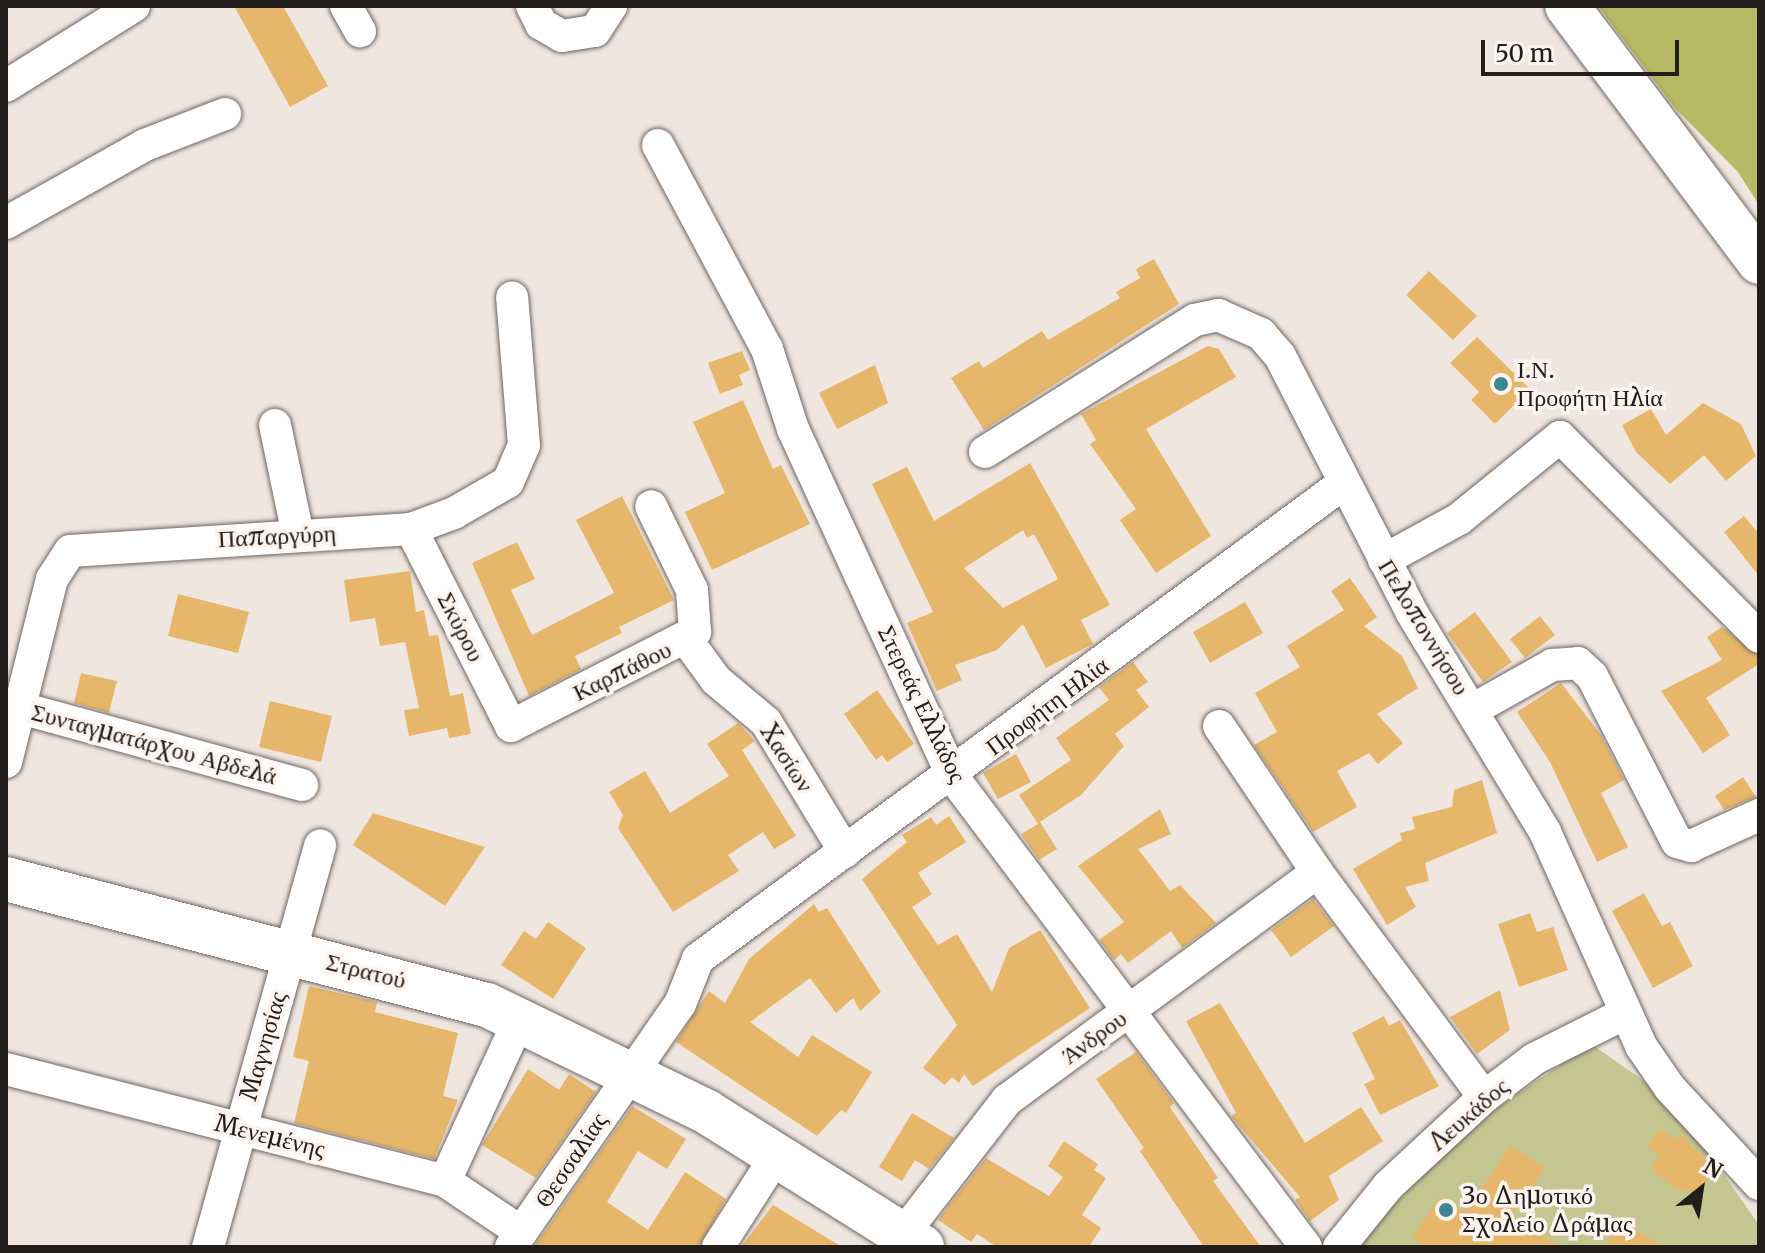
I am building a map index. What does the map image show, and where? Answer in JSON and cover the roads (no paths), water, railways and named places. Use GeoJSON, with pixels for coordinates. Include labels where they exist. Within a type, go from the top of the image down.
{"type":"FeatureCollection","features":[{"type":"Feature","properties":{"kind":"street"},"geometry":{"type":"LineString","coordinates":[[7,83],[134,6]]}},
{"type":"Feature","properties":{"kind":"street"},"geometry":{"type":"LineString","coordinates":[[532,6],[541,24],[562,36],[595,31],[611,6]]}},
{"type":"Feature","properties":{"kind":"street"},"geometry":{"type":"LineString","coordinates":[[1567,6],[1759,262]]}},
{"type":"Feature","properties":{"kind":"street"},"geometry":{"type":"LineString","coordinates":[[6,223],[145,145],[225,114]]}},
{"type":"Feature","properties":{"kind":"street","name":"Στερεάς Ελλάδος"},"geometry":{"type":"LineString","coordinates":[[658,145],[767,349],[793,429],[953,777],[1132,1009],[1306,1247]]}},
{"type":"Feature","properties":{"kind":"street","name":"Παπαργύρη"},"geometry":{"type":"LineString","coordinates":[[6,762],[13,706],[52,579],[70,551],[411,529],[501,487],[519,464],[523,390],[512,297]]}},
{"type":"Feature","properties":{"kind":"street","name":"Πελοποννήσου"},"geometry":{"type":"LineString","coordinates":[[985,452],[1195,320],[1218,315],[1261,334],[1280,356],[1384,560],[1474,709],[1557,856],[1624,1014],[1661,1078],[1759,1184]]}},
{"type":"Feature","properties":{"kind":"street"},"geometry":{"type":"LineString","coordinates":[[275,425],[298,535]]}},
{"type":"Feature","properties":{"kind":"street"},"geometry":{"type":"LineString","coordinates":[[1384,560],[1459,519],[1560,437],[1759,637]]}},
{"type":"Feature","properties":{"kind":"street","name":"Προφήτη Ηλία"},"geometry":{"type":"LineString","coordinates":[[630,1072],[680,1004],[698,959],[953,777],[1344,483]]}},
{"type":"Feature","properties":{"kind":"street","name":"Καρπάθου"},"geometry":{"type":"LineString","coordinates":[[511,726],[686,639],[697,627],[692,590],[651,506]]}},
{"type":"Feature","properties":{"kind":"street","name":"Σκύρου"},"geometry":{"type":"LineString","coordinates":[[411,529],[511,726]]}},
{"type":"Feature","properties":{"kind":"street","name":"Χασίων"},"geometry":{"type":"LineString","coordinates":[[686,639],[716,680],[766,722],[845,852]]}},
{"type":"Feature","properties":{"kind":"street"},"geometry":{"type":"LineString","coordinates":[[1474,709],[1552,665],[1578,663],[1592,676],[1677,842],[1691,846],[1759,815]]}},
{"type":"Feature","properties":{"kind":"street","name":"Συνταγματάρχου Αβδελά"},"geometry":{"type":"LineString","coordinates":[[13,706],[302,785]]}},
{"type":"Feature","properties":{"kind":"street"},"geometry":{"type":"LineString","coordinates":[[1219,726],[1317,872],[1484,1097]]}},
{"type":"Feature","properties":{"kind":"street","name":"Μαγνησίας"},"geometry":{"type":"LineString","coordinates":[[208,1247],[320,845]]}},
{"type":"Feature","properties":{"kind":"street","name":"Άνδρου"},"geometry":{"type":"LineString","coordinates":[[912,1241],[1007,1100],[1317,872]]}},
{"type":"Feature","properties":{"kind":"street","name":"Στρατού"},"geometry":{"type":"LineString","coordinates":[[6,879],[460,995],[520,1018],[707,1112],[778,1153],[912,1241]]}},
{"type":"Feature","properties":{"kind":"street","name":"Λευκάδος"},"geometry":{"type":"LineString","coordinates":[[1339,1247],[1388,1186],[1484,1097],[1534,1059],[1624,1014]]}},
{"type":"Feature","properties":{"kind":"street"},"geometry":{"type":"LineString","coordinates":[[445,1181],[520,1018]]}},
{"type":"Feature","properties":{"kind":"street","name":"Μενεμένης"},"geometry":{"type":"LineString","coordinates":[[6,1069],[445,1181],[516,1239]]}},
{"type":"Feature","properties":{"kind":"street","name":"Θεσσαλίας"},"geometry":{"type":"LineString","coordinates":[[516,1239],[630,1072]]}},
{"type":"Feature","properties":{"kind":"street"},"geometry":{"type":"LineString","coordinates":[[718,1247],[778,1153]]}},
{"type":"Feature","properties":{"kind":"place","name":"Ι.Ν. Προφήτη Ηλία"},"geometry":{"type":"Point","coordinates":[1501,384]}},
{"type":"Feature","properties":{"kind":"place","name":"3ο Δημοτικό Σχολείο Δράμας"},"geometry":{"type":"Point","coordinates":[1446,1210]}}]}
